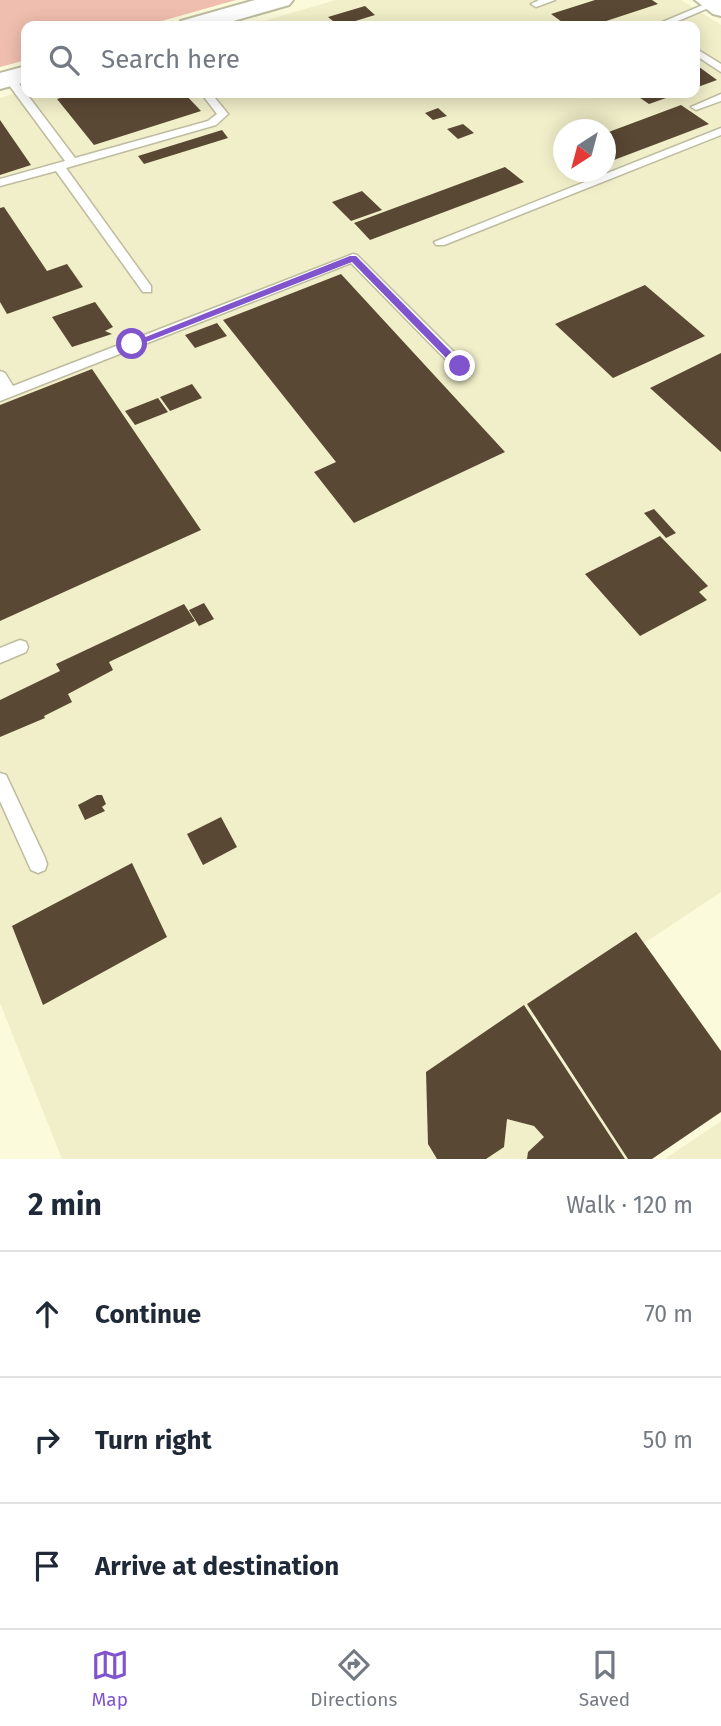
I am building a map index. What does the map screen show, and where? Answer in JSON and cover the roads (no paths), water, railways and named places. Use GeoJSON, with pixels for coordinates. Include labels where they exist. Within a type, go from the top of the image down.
{"type":"FeatureCollection","features":[{"type":"Feature","properties":{"kind":"street"},"geometry":{"type":"LineString","coordinates":[[208,21],[281,0]]}},
{"type":"Feature","properties":{"kind":"lane"},"geometry":{"type":"LineString","coordinates":[[537,4],[550,0]]}},
{"type":"Feature","properties":{"kind":"lane"},"geometry":{"type":"LineString","coordinates":[[671,21],[714,4]]}},
{"type":"Feature","properties":{"kind":"lane"},"geometry":{"type":"LineString","coordinates":[[700,54],[721,69]]}},
{"type":"Feature","properties":{"kind":"lane"},"geometry":{"type":"LineString","coordinates":[[696,107],[721,97]]}},
{"type":"Feature","properties":{"kind":"lane"},"geometry":{"type":"LineString","coordinates":[[24,98],[146,289]]}},
{"type":"Feature","properties":{"kind":"lane"},"geometry":{"type":"LineString","coordinates":[[0,183],[212,123],[223,114],[210,98]]}},
{"type":"Feature","properties":{"kind":"lane"},"geometry":{"type":"LineString","coordinates":[[440,242],[718,136]]}},
{"type":"Feature","properties":{"kind":"lane"},"geometry":{"type":"LineString","coordinates":[[0,376],[5,394],[353,258],[460,366]]}},
{"type":"Feature","properties":{"kind":"lane"},"geometry":{"type":"LineString","coordinates":[[0,656],[20,647]]}},
{"type":"Feature","properties":{"kind":"lane"},"geometry":{"type":"LineString","coordinates":[[0,781],[38,864]]}}]}
